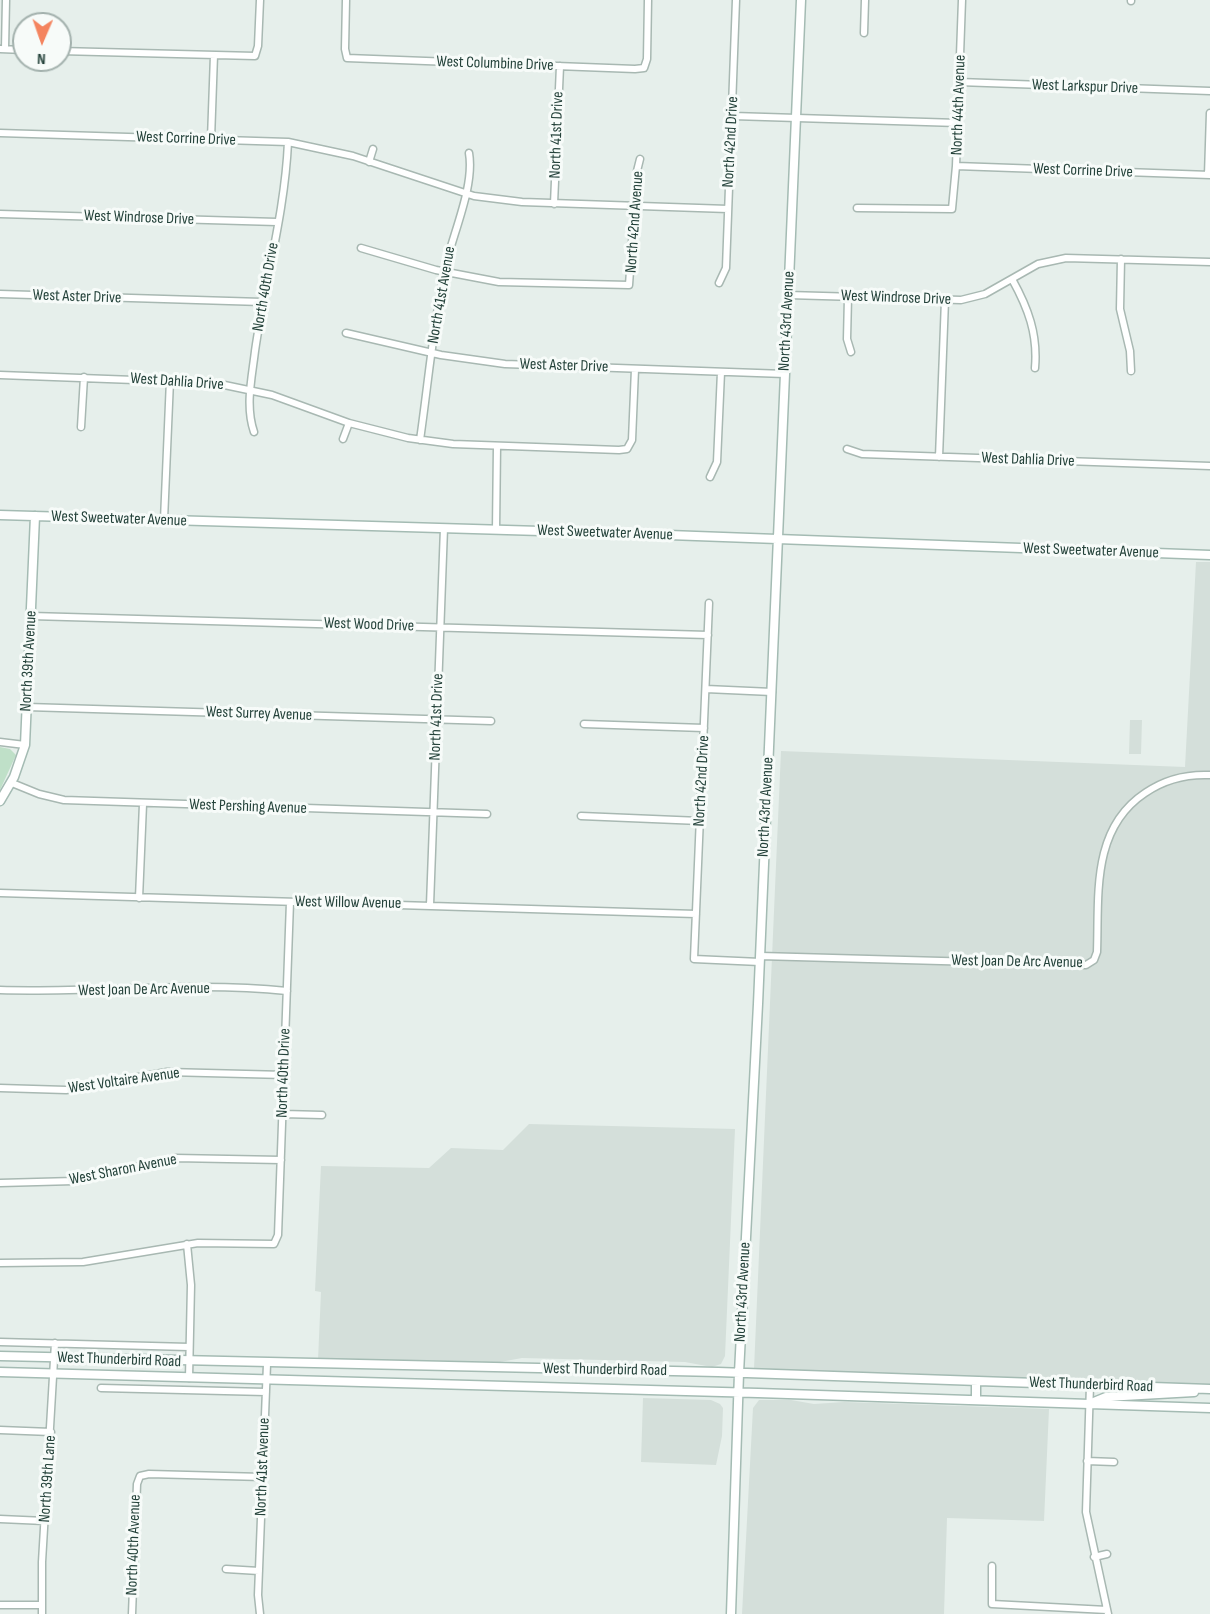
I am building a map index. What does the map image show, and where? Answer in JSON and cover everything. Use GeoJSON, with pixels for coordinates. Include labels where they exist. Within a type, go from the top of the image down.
{"type":"FeatureCollection","features":[{"type":"Feature","properties":{"kind":"main road","name":"North 43rd Avenue"},"geometry":{"type":"LineString","coordinates":[[730,1614],[801,0]]}},
{"type":"Feature","properties":{"kind":"main road","name":"West Sweetwater Avenue"},"geometry":{"type":"LineString","coordinates":[[0,515],[1210,555]]}},
{"type":"Feature","properties":{"kind":"main road","name":"North 39th Avenue"},"geometry":{"type":"LineString","coordinates":[[0,801],[12,783],[25,746],[35,516]]}},
{"type":"Feature","properties":{"kind":"main road","name":"West Thunderbird Road"},"geometry":{"type":"LineString","coordinates":[[0,1356],[267,1364],[739,1373],[1207,1389]]}},
{"type":"Feature","properties":{"kind":"main road","name":"West Thunderbird Road"},"geometry":{"type":"LineString","coordinates":[[0,1372],[738,1392],[1210,1408]]}},
{"type":"Feature","properties":{"kind":"main road"},"geometry":{"type":"LineString","coordinates":[[975,1400],[976,1381]]}},
{"type":"Feature","properties":{"kind":"main road"},"geometry":{"type":"LineString","coordinates":[[1089,1404],[1106,1397],[1180,1395],[1207,1389]]}},
{"type":"Feature","properties":{"kind":"street"},"geometry":{"type":"LineString","coordinates":[[2,49],[6,0]]}},
{"type":"Feature","properties":{"kind":"street"},"geometry":{"type":"LineString","coordinates":[[72,51],[255,56],[258,46],[260,0]]}},
{"type":"Feature","properties":{"kind":"street","name":"West Columbine Drive"},"geometry":{"type":"LineString","coordinates":[[346,0],[345,49],[347,58],[644,68],[647,59],[648,0]]}},
{"type":"Feature","properties":{"kind":"street","name":"North 42nd Drive"},"geometry":{"type":"LineString","coordinates":[[719,283],[726,268],[736,0]]}},
{"type":"Feature","properties":{"kind":"street"},"geometry":{"type":"LineString","coordinates":[[864,33],[865,0]]}},
{"type":"Feature","properties":{"kind":"street","name":"North 44th Avenue"},"geometry":{"type":"LineString","coordinates":[[857,208],[952,209],[955,203],[962,0]]}},
{"type":"Feature","properties":{"kind":"street"},"geometry":{"type":"LineString","coordinates":[[211,140],[214,56]]}},
{"type":"Feature","properties":{"kind":"street","name":"North 41st Drive"},"geometry":{"type":"LineString","coordinates":[[554,204],[560,66]]}},
{"type":"Feature","properties":{"kind":"street","name":"West Larkspur Drive"},"geometry":{"type":"LineString","coordinates":[[960,82],[1210,91]]}},
{"type":"Feature","properties":{"kind":"street"},"geometry":{"type":"LineString","coordinates":[[1209,175],[1210,113]]}},
{"type":"Feature","properties":{"kind":"street"},"geometry":{"type":"LineString","coordinates":[[733,116],[958,123]]}},
{"type":"Feature","properties":{"kind":"street","name":"West Corrine Drive"},"geometry":{"type":"LineString","coordinates":[[0,133],[288,142],[332,150],[465,194],[554,204],[728,209]]}},
{"type":"Feature","properties":{"kind":"street","name":"North 40th Drive"},"geometry":{"type":"LineString","coordinates":[[254,432],[249,416],[250,390],[288,142]]}},
{"type":"Feature","properties":{"kind":"street"},"geometry":{"type":"LineString","coordinates":[[369,162],[374,149]]}},
{"type":"Feature","properties":{"kind":"street","name":"North 41st Avenue"},"geometry":{"type":"LineString","coordinates":[[420,440],[444,272],[465,194],[471,165],[469,153]]}},
{"type":"Feature","properties":{"kind":"street","name":"North 42nd Avenue"},"geometry":{"type":"LineString","coordinates":[[444,272],[500,282],[629,285],[640,159]]}},
{"type":"Feature","properties":{"kind":"street","name":"West Corrine Drive"},"geometry":{"type":"LineString","coordinates":[[956,166],[1209,175]]}},
{"type":"Feature","properties":{"kind":"street","name":"West Windrose Drive"},"geometry":{"type":"LineString","coordinates":[[0,214],[277,222]]}},
{"type":"Feature","properties":{"kind":"street"},"geometry":{"type":"LineString","coordinates":[[361,248],[444,272]]}},
{"type":"Feature","properties":{"kind":"street","name":"West Windrose Drive"},"geometry":{"type":"LineString","coordinates":[[788,294],[945,300],[985,294],[1038,264],[1066,258],[1210,262]]}},
{"type":"Feature","properties":{"kind":"street"},"geometry":{"type":"LineString","coordinates":[[1121,259],[1120,309],[1130,351],[1131,371]]}},
{"type":"Feature","properties":{"kind":"street"},"geometry":{"type":"LineString","coordinates":[[1012,279],[1030,317],[1035,338],[1035,368]]}},
{"type":"Feature","properties":{"kind":"street","name":"West Aster Drive"},"geometry":{"type":"LineString","coordinates":[[0,294],[262,303]]}},
{"type":"Feature","properties":{"kind":"street"},"geometry":{"type":"LineString","coordinates":[[848,297],[847,339],[851,352]]}},
{"type":"Feature","properties":{"kind":"street"},"geometry":{"type":"LineString","coordinates":[[939,457],[945,300]]}},
{"type":"Feature","properties":{"kind":"street","name":"West Aster Drive"},"geometry":{"type":"LineString","coordinates":[[346,333],[431,353],[506,364],[785,374]]}},
{"type":"Feature","properties":{"kind":"street","name":"West Dahlia Drive"},"geometry":{"type":"LineString","coordinates":[[0,375],[215,383],[250,390],[349,423],[420,440],[498,446],[627,449],[632,440],[635,369]]}},
{"type":"Feature","properties":{"kind":"street"},"geometry":{"type":"LineString","coordinates":[[710,477],[717,462],[721,372]]}},
{"type":"Feature","properties":{"kind":"street"},"geometry":{"type":"LineString","coordinates":[[81,427],[84,377]]}},
{"type":"Feature","properties":{"kind":"street"},"geometry":{"type":"LineString","coordinates":[[164,520],[170,381]]}},
{"type":"Feature","properties":{"kind":"street"},"geometry":{"type":"LineString","coordinates":[[343,439],[349,423]]}},
{"type":"Feature","properties":{"kind":"street"},"geometry":{"type":"LineString","coordinates":[[496,530],[498,446]]}},
{"type":"Feature","properties":{"kind":"street","name":"West Dahlia Drive"},"geometry":{"type":"LineString","coordinates":[[847,449],[862,454],[1210,466]]}},
{"type":"Feature","properties":{"kind":"street","name":"North 41st Drive"},"geometry":{"type":"LineString","coordinates":[[430,905],[444,528]]}},
{"type":"Feature","properties":{"kind":"street","name":"North 42nd Drive"},"geometry":{"type":"LineString","coordinates":[[694,959],[710,603]]}},
{"type":"Feature","properties":{"kind":"street","name":"West Wood Drive"},"geometry":{"type":"LineString","coordinates":[[31,616],[708,635]]}},
{"type":"Feature","properties":{"kind":"street"},"geometry":{"type":"LineString","coordinates":[[706,689],[772,692]]}},
{"type":"Feature","properties":{"kind":"street","name":"West Surrey Avenue"},"geometry":{"type":"LineString","coordinates":[[27,707],[491,721]]}},
{"type":"Feature","properties":{"kind":"street"},"geometry":{"type":"LineString","coordinates":[[584,723],[704,728]]}},
{"type":"Feature","properties":{"kind":"street"},"geometry":{"type":"LineString","coordinates":[[0,742],[25,746]]}},
{"type":"Feature","properties":{"kind":"street","name":"West Joan De Arc Avenue"},"geometry":{"type":"LineString","coordinates":[[694,959],[1077,965],[1090,963],[1097,952],[1102,854],[1111,830],[1134,801],[1153,788],[1173,779],[1210,775]]}},
{"type":"Feature","properties":{"kind":"street","name":"West Pershing Avenue"},"geometry":{"type":"LineString","coordinates":[[12,783],[39,794],[64,800],[487,814]]}},
{"type":"Feature","properties":{"kind":"street"},"geometry":{"type":"LineString","coordinates":[[140,898],[143,804]]}},
{"type":"Feature","properties":{"kind":"street"},"geometry":{"type":"LineString","coordinates":[[581,816],[700,821]]}},
{"type":"Feature","properties":{"kind":"street","name":"West Willow Avenue"},"geometry":{"type":"LineString","coordinates":[[0,893],[696,914]]}},
{"type":"Feature","properties":{"kind":"street","name":"North 40th Drive"},"geometry":{"type":"LineString","coordinates":[[187,1244],[274,1244],[278,1235],[290,902]]}},
{"type":"Feature","properties":{"kind":"street","name":"West Joan De Arc Avenue"},"geometry":{"type":"LineString","coordinates":[[0,990],[63,991],[154,987],[287,991]]}},
{"type":"Feature","properties":{"kind":"street","name":"West Voltaire Avenue"},"geometry":{"type":"LineString","coordinates":[[0,1088],[73,1089],[167,1072],[285,1076]]}},
{"type":"Feature","properties":{"kind":"street"},"geometry":{"type":"LineString","coordinates":[[283,1114],[322,1115]]}},
{"type":"Feature","properties":{"kind":"street","name":"West Sharon Avenue"},"geometry":{"type":"LineString","coordinates":[[0,1183],[74,1181],[176,1158],[281,1160]]}},
{"type":"Feature","properties":{"kind":"street"},"geometry":{"type":"LineString","coordinates":[[0,1263],[83,1262],[187,1244],[191,1268],[189,1378]]}},
{"type":"Feature","properties":{"kind":"street","name":"West Thunderbird Road"},"geometry":{"type":"LineString","coordinates":[[0,1342],[189,1347]]}},
{"type":"Feature","properties":{"kind":"street","name":"North 39th Lane"},"geometry":{"type":"LineString","coordinates":[[42,1614],[55,1343]]}},
{"type":"Feature","properties":{"kind":"street","name":"North 41st Avenue"},"geometry":{"type":"LineString","coordinates":[[260,1614],[267,1364]]}},
{"type":"Feature","properties":{"kind":"street","name":"West Thunderbird Road"},"geometry":{"type":"LineString","coordinates":[[111,1376],[119,1388]]}},
{"type":"Feature","properties":{"kind":"street"},"geometry":{"type":"LineString","coordinates":[[992,1566],[992,1604],[1107,1612],[1086,1512],[1090,1385]]}},
{"type":"Feature","properties":{"kind":"street","name":"West Thunderbird Road"},"geometry":{"type":"LineString","coordinates":[[101,1388],[266,1392]]}},
{"type":"Feature","properties":{"kind":"street"},"geometry":{"type":"LineString","coordinates":[[0,1430],[51,1432]]}},
{"type":"Feature","properties":{"kind":"street"},"geometry":{"type":"LineString","coordinates":[[1087,1461],[1114,1462]]}},
{"type":"Feature","properties":{"kind":"street","name":"North 40th Avenue"},"geometry":{"type":"LineString","coordinates":[[132,1614],[137,1484],[140,1476],[149,1474],[263,1477]]}},
{"type":"Feature","properties":{"kind":"street"},"geometry":{"type":"LineString","coordinates":[[0,1519],[45,1521]]}},
{"type":"Feature","properties":{"kind":"street"},"geometry":{"type":"LineString","coordinates":[[1094,1557],[1107,1554]]}},
{"type":"Feature","properties":{"kind":"street"},"geometry":{"type":"LineString","coordinates":[[226,1569],[260,1571]]}},
{"type":"Feature","properties":{"kind":"street"},"geometry":{"type":"LineString","coordinates":[[0,1605],[42,1605]]}},
{"type":"Feature","properties":{"kind":"shaded area"},"geometry":{"type":"Polygon","coordinates":[[[1196,562],[1210,562],[1210,1385],[754,1369],[781,751],[1185,767],[1196,562]]]}},
{"type":"Feature","properties":{"kind":"shaded area"},"geometry":{"type":"Polygon","coordinates":[[[1130,720],[1142,720],[1141,754],[1129,754],[1130,720]]]}},
{"type":"Feature","properties":{"kind":"shaded area"},"geometry":{"type":"Polygon","coordinates":[[[529,1124],[735,1129],[725,1356],[721,1364],[712,1367],[685,1362],[522,1358],[500,1362],[318,1360],[321,1292],[315,1291],[321,1166],[429,1168],[451,1148],[503,1150],[529,1124]]]}},
{"type":"Feature","properties":{"kind":"shaded area"},"geometry":{"type":"Polygon","coordinates":[[[643,1398],[711,1400],[720,1404],[723,1408],[722,1436],[716,1465],[641,1462],[643,1398]]]}},
{"type":"Feature","properties":{"kind":"shaded area"},"geometry":{"type":"Polygon","coordinates":[[[759,1400],[791,1400],[814,1404],[844,1402],[1049,1409],[1044,1521],[947,1518],[944,1614],[742,1614],[753,1408],[759,1400]]]}},
{"type":"Feature","properties":{"kind":"green space"},"geometry":{"type":"Polygon","coordinates":[[[0,747],[10,749],[16,755],[0,790],[0,747]]]}}]}
